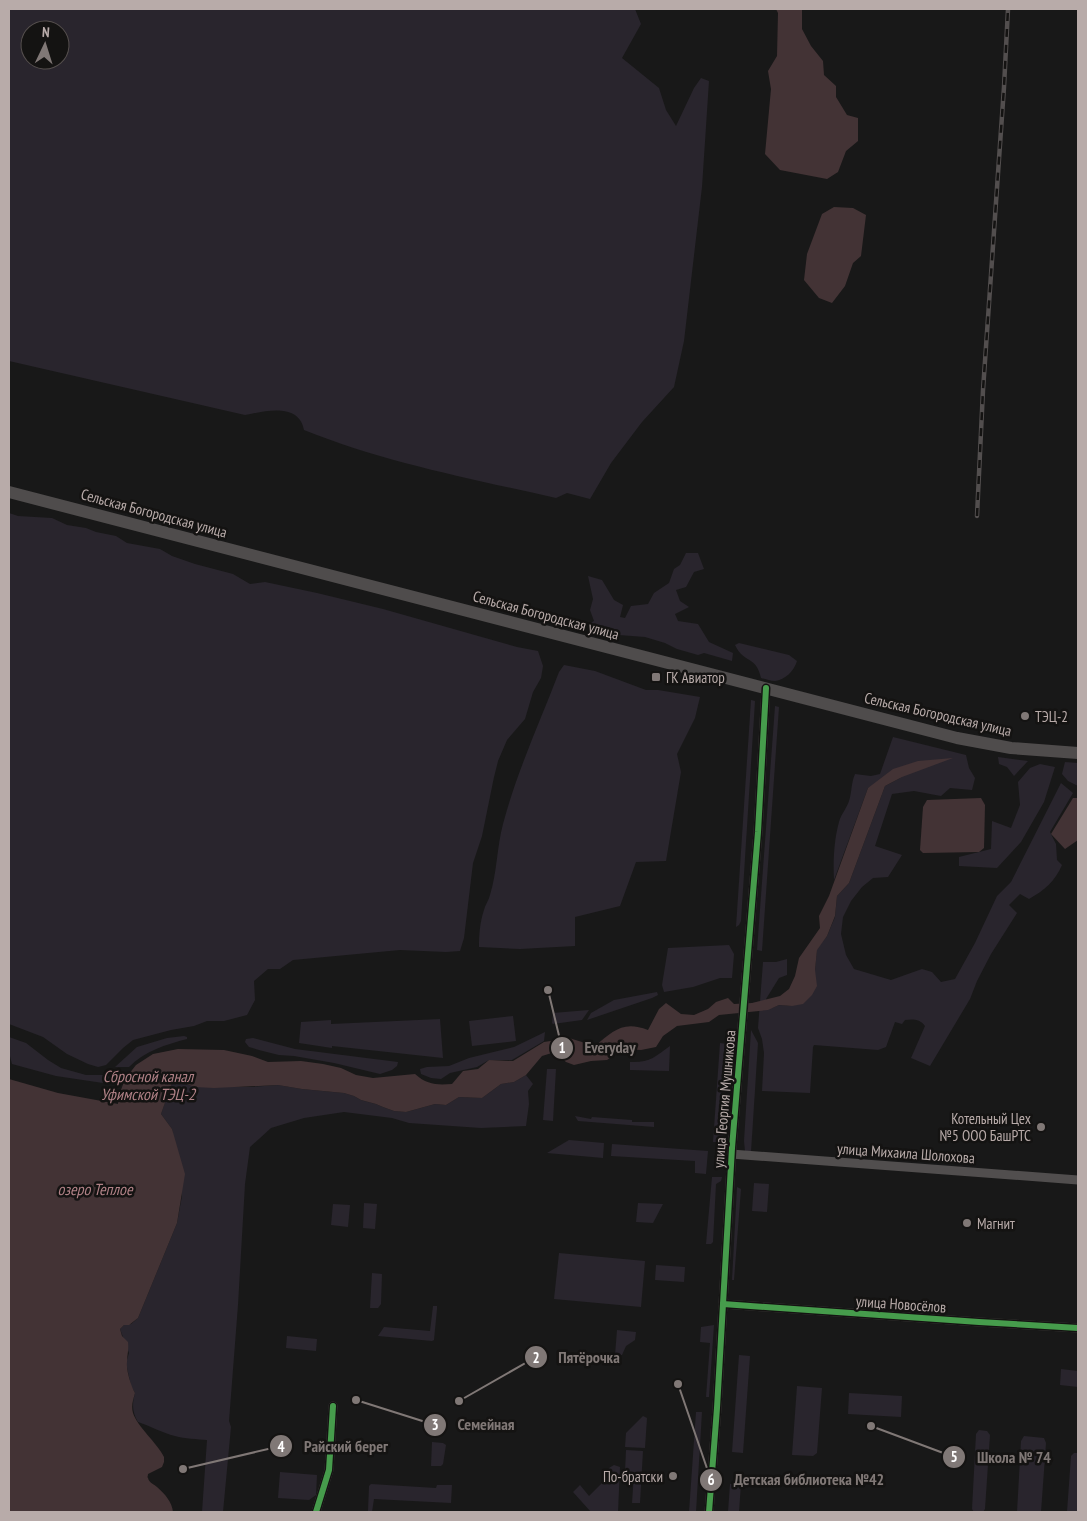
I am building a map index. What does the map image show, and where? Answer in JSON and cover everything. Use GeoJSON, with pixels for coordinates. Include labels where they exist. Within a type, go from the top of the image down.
{"type":"FeatureCollection","features":[{"type":"Feature","properties":{"kind":"main road","name":"Сельская Богородская улица"},"geometry":{"type":"LineString","coordinates":[[9,492],[957,738],[1011,748],[1078,753]]}},
{"type":"Feature","properties":{"kind":"street","name":"улица Георгия Мушникова"},"geometry":{"type":"LineString","coordinates":[[709,1512],[731,1154],[758,832],[766,688]]}},
{"type":"Feature","properties":{"kind":"street","name":"улица Михаила Шолохова"},"geometry":{"type":"LineString","coordinates":[[731,1154],[1078,1180]]}},
{"type":"Feature","properties":{"kind":"street","name":"улица Новосёлов"},"geometry":{"type":"LineString","coordinates":[[723,1304],[1078,1328]]}},
{"type":"Feature","properties":{"kind":"street"},"geometry":{"type":"LineString","coordinates":[[316,1512],[329,1470],[333,1406]]}},
{"type":"Feature","properties":{"kind":"shaded area"},"geometry":{"type":"Polygon","coordinates":[[[9,9],[635,9],[641,24],[622,58],[659,88],[666,110],[676,126],[694,88],[701,78],[709,81],[702,187],[684,341],[674,387],[642,422],[611,463],[590,499],[567,493],[556,498],[396,461],[304,430],[301,421],[295,415],[288,412],[271,411],[245,415],[9,361],[9,9]]]}},
{"type":"Feature","properties":{"kind":"shaded area"},"geometry":{"type":"Polygon","coordinates":[[[9,513],[18,516],[52,518],[67,525],[116,536],[127,543],[160,549],[172,556],[195,564],[233,574],[250,584],[265,582],[317,593],[538,651],[543,666],[541,678],[533,692],[525,719],[507,740],[498,761],[482,836],[473,863],[464,938],[460,951],[400,950],[293,960],[280,969],[268,969],[254,981],[255,1000],[247,1015],[224,1021],[207,1021],[194,1026],[133,1040],[106,1065],[98,1067],[67,1054],[43,1037],[9,1024],[9,513]]]}},
{"type":"Feature","properties":{"kind":"shaded area"},"geometry":{"type":"Polygon","coordinates":[[[686,553],[698,553],[704,569],[694,572],[686,587],[676,590],[680,601],[689,607],[675,614],[678,621],[698,624],[709,642],[733,653],[732,661],[704,653],[698,655],[645,637],[619,635],[585,626],[594,621],[590,610],[593,599],[588,576],[602,580],[614,600],[623,605],[620,617],[625,618],[631,606],[648,604],[654,593],[669,583],[674,569],[680,565],[686,553]]]}},
{"type":"Feature","properties":{"kind":"shaded area"},"geometry":{"type":"Polygon","coordinates":[[[739,643],[789,655],[797,661],[796,665],[782,679],[775,681],[761,678],[753,662],[738,651],[735,645],[739,643]]]}},
{"type":"Feature","properties":{"kind":"shaded area"},"geometry":{"type":"Polygon","coordinates":[[[564,665],[595,671],[646,690],[658,690],[700,697],[695,718],[677,754],[681,772],[666,861],[636,862],[620,906],[575,917],[575,946],[520,949],[479,947],[482,919],[492,887],[501,832],[509,804],[529,747],[559,672],[564,665]]]}},
{"type":"Feature","properties":{"kind":"shaded area"},"geometry":{"type":"Polygon","coordinates":[[[751,700],[755,701],[741,921],[736,927],[751,700]]]}},
{"type":"Feature","properties":{"kind":"shaded area"},"geometry":{"type":"Polygon","coordinates":[[[775,706],[779,707],[762,951],[757,950],[775,706]]]}},
{"type":"Feature","properties":{"kind":"shaded area"},"geometry":{"type":"Polygon","coordinates":[[[893,737],[966,755],[969,768],[975,778],[972,790],[950,788],[941,796],[914,791],[892,794],[875,846],[902,855],[888,877],[873,878],[862,887],[851,901],[843,917],[841,934],[846,955],[854,969],[891,980],[922,969],[932,972],[941,982],[955,979],[975,943],[997,896],[1011,882],[1061,783],[1073,793],[1050,832],[1056,844],[1057,860],[1062,865],[1049,885],[1040,892],[1029,899],[1020,894],[1009,905],[1017,913],[991,954],[970,999],[930,1066],[911,1058],[925,1026],[916,1020],[905,1020],[902,1024],[895,1022],[886,1047],[878,1050],[814,1045],[810,1093],[762,1091],[764,1053],[758,1028],[763,962],[776,962],[787,959],[787,975],[779,978],[766,999],[772,1008],[779,1005],[792,1006],[815,970],[817,949],[827,936],[835,917],[837,896],[849,883],[885,786],[902,777],[868,788],[834,880],[834,851],[837,829],[849,801],[855,774],[871,776],[880,774],[893,737]]]}},
{"type":"Feature","properties":{"kind":"shaded area"},"geometry":{"type":"Polygon","coordinates":[[[998,757],[1028,761],[1014,776],[1007,767],[999,764],[998,757]]]}},
{"type":"Feature","properties":{"kind":"shaded area"},"geometry":{"type":"Polygon","coordinates":[[[1065,762],[1078,763],[1078,786],[1068,781],[1062,774],[1065,762]]]}},
{"type":"Feature","properties":{"kind":"shaded area"},"geometry":{"type":"Polygon","coordinates":[[[1040,764],[1055,767],[1044,802],[1021,842],[997,868],[959,866],[959,857],[991,849],[992,821],[1011,828],[1020,805],[1018,782],[1030,768],[1040,764]]]}},
{"type":"Feature","properties":{"kind":"shaded area"},"geometry":{"type":"Polygon","coordinates":[[[729,945],[734,954],[732,978],[720,978],[693,987],[664,992],[662,985],[668,948],[729,945]]]}},
{"type":"Feature","properties":{"kind":"shaded area"},"geometry":{"type":"Polygon","coordinates":[[[657,992],[658,995],[652,998],[587,1020],[591,1013],[614,1000],[657,992]]]}},
{"type":"Feature","properties":{"kind":"shaded area"},"geometry":{"type":"Polygon","coordinates":[[[589,1010],[582,1020],[552,1023],[553,1013],[589,1010]]]}},
{"type":"Feature","properties":{"kind":"shaded area"},"geometry":{"type":"Polygon","coordinates":[[[513,1016],[516,1041],[472,1046],[469,1021],[513,1016]]]}},
{"type":"Feature","properties":{"kind":"shaded area"},"geometry":{"type":"Polygon","coordinates":[[[440,1019],[443,1058],[332,1046],[332,1048],[299,1043],[301,1022],[331,1020],[331,1024],[440,1019]]]}},
{"type":"Feature","properties":{"kind":"shaded area"},"geometry":{"type":"Polygon","coordinates":[[[751,1030],[758,1043],[751,1152],[745,1151],[744,1141],[751,1030]]]}},
{"type":"Feature","properties":{"kind":"shaded area"},"geometry":{"type":"Polygon","coordinates":[[[545,1032],[544,1041],[512,1060],[489,1060],[477,1067],[450,1073],[441,1079],[421,1074],[420,1069],[449,1066],[469,1058],[514,1047],[545,1032]]]}},
{"type":"Feature","properties":{"kind":"shaded area"},"geometry":{"type":"Polygon","coordinates":[[[184,1036],[187,1039],[148,1053],[129,1067],[115,1067],[137,1047],[167,1038],[184,1036]]]}},
{"type":"Feature","properties":{"kind":"shaded area"},"geometry":{"type":"Polygon","coordinates":[[[9,1037],[26,1043],[61,1068],[86,1075],[108,1075],[111,1078],[110,1082],[103,1083],[56,1076],[12,1064],[9,1052],[9,1037]]]}},
{"type":"Feature","properties":{"kind":"shaded area"},"geometry":{"type":"Polygon","coordinates":[[[253,1038],[295,1049],[398,1062],[397,1066],[392,1070],[380,1074],[334,1063],[279,1055],[259,1050],[249,1047],[245,1042],[246,1039],[253,1038]]]}},
{"type":"Feature","properties":{"kind":"shaded area"},"geometry":{"type":"Polygon","coordinates":[[[720,1043],[727,1044],[732,1048],[725,1140],[723,1142],[713,1142],[720,1043]]]}},
{"type":"Feature","properties":{"kind":"shaded area"},"geometry":{"type":"Polygon","coordinates":[[[670,1046],[669,1071],[630,1070],[630,1062],[652,1058],[670,1046]]]}},
{"type":"Feature","properties":{"kind":"shaded area"},"geometry":{"type":"Polygon","coordinates":[[[547,1069],[556,1069],[553,1121],[543,1120],[547,1069]]]}},
{"type":"Feature","properties":{"kind":"shaded area"},"geometry":{"type":"Polygon","coordinates":[[[526,1075],[533,1084],[528,1091],[529,1104],[526,1126],[481,1128],[409,1123],[392,1118],[344,1112],[304,1118],[271,1128],[250,1147],[245,1184],[229,1421],[231,1427],[223,1512],[202,1512],[207,1440],[175,1436],[138,1422],[133,1408],[135,1393],[131,1386],[126,1363],[129,1353],[120,1329],[138,1318],[177,1223],[182,1196],[172,1129],[161,1114],[172,1083],[177,1081],[195,1087],[278,1085],[344,1093],[394,1111],[406,1112],[435,1104],[446,1105],[459,1097],[482,1098],[501,1084],[514,1082],[526,1075]]]}},
{"type":"Feature","properties":{"kind":"shaded area"},"geometry":{"type":"Polygon","coordinates":[[[575,1116],[591,1119],[592,1117],[632,1120],[632,1122],[654,1122],[654,1127],[578,1121],[575,1116]]]}},
{"type":"Feature","properties":{"kind":"shaded area"},"geometry":{"type":"Polygon","coordinates":[[[569,1140],[604,1143],[603,1158],[547,1153],[569,1140]]]}},
{"type":"Feature","properties":{"kind":"shaded area"},"geometry":{"type":"Polygon","coordinates":[[[612,1144],[708,1151],[706,1174],[695,1173],[695,1161],[611,1156],[612,1144]]]}},
{"type":"Feature","properties":{"kind":"shaded area"},"geometry":{"type":"Polygon","coordinates":[[[712,1177],[722,1177],[721,1181],[716,1184],[713,1242],[706,1244],[712,1177]]]}},
{"type":"Feature","properties":{"kind":"shaded area"},"geometry":{"type":"Polygon","coordinates":[[[754,1183],[769,1184],[767,1212],[752,1211],[754,1183]]]}},
{"type":"Feature","properties":{"kind":"shaded area"},"geometry":{"type":"Polygon","coordinates":[[[737,1187],[741,1189],[734,1280],[732,1280],[737,1187]]]}},
{"type":"Feature","properties":{"kind":"shaded area"},"geometry":{"type":"Polygon","coordinates":[[[364,1203],[377,1204],[375,1229],[363,1228],[364,1203]]]}},
{"type":"Feature","properties":{"kind":"shaded area"},"geometry":{"type":"Polygon","coordinates":[[[638,1203],[663,1204],[653,1223],[636,1222],[638,1203]]]}},
{"type":"Feature","properties":{"kind":"shaded area"},"geometry":{"type":"Polygon","coordinates":[[[333,1204],[350,1205],[348,1227],[331,1225],[333,1204]]]}},
{"type":"Feature","properties":{"kind":"shaded area"},"geometry":{"type":"Polygon","coordinates":[[[559,1253],[645,1261],[641,1307],[554,1299],[559,1253]]]}},
{"type":"Feature","properties":{"kind":"shaded area"},"geometry":{"type":"Polygon","coordinates":[[[656,1265],[685,1267],[684,1282],[655,1280],[656,1265]]]}},
{"type":"Feature","properties":{"kind":"shaded area"},"geometry":{"type":"Polygon","coordinates":[[[372,1273],[382,1274],[381,1304],[378,1308],[370,1308],[372,1273]]]}},
{"type":"Feature","properties":{"kind":"shaded area"},"geometry":{"type":"Polygon","coordinates":[[[433,1306],[437,1306],[434,1340],[378,1336],[384,1327],[430,1331],[433,1306]]]}},
{"type":"Feature","properties":{"kind":"shaded area"},"geometry":{"type":"Polygon","coordinates":[[[714,1325],[709,1397],[706,1397],[710,1343],[700,1342],[701,1327],[714,1325]]]}},
{"type":"Feature","properties":{"kind":"shaded area"},"geometry":{"type":"Polygon","coordinates":[[[617,1330],[636,1332],[635,1340],[626,1346],[622,1355],[615,1355],[617,1330]]]}},
{"type":"Feature","properties":{"kind":"shaded area"},"geometry":{"type":"Polygon","coordinates":[[[287,1336],[317,1339],[316,1351],[286,1348],[287,1336]]]}},
{"type":"Feature","properties":{"kind":"shaded area"},"geometry":{"type":"Polygon","coordinates":[[[739,1355],[750,1356],[743,1453],[732,1452],[739,1355]]]}},
{"type":"Feature","properties":{"kind":"shaded area"},"geometry":{"type":"Polygon","coordinates":[[[1061,1369],[1078,1371],[1078,1387],[1060,1385],[1061,1369]]]}},
{"type":"Feature","properties":{"kind":"shaded area"},"geometry":{"type":"Polygon","coordinates":[[[797,1386],[822,1388],[817,1453],[813,1456],[792,1455],[797,1386]]]}},
{"type":"Feature","properties":{"kind":"shaded area"},"geometry":{"type":"Polygon","coordinates":[[[849,1393],[902,1396],[901,1417],[848,1414],[849,1393]]]}},
{"type":"Feature","properties":{"kind":"shaded area"},"geometry":{"type":"Polygon","coordinates":[[[696,1412],[702,1412],[696,1512],[689,1512],[696,1412]]]}},
{"type":"Feature","properties":{"kind":"shaded area"},"geometry":{"type":"Polygon","coordinates":[[[643,1416],[647,1418],[645,1448],[625,1447],[626,1433],[643,1416]]]}},
{"type":"Feature","properties":{"kind":"shaded area"},"geometry":{"type":"Polygon","coordinates":[[[979,1430],[987,1431],[990,1435],[985,1509],[983,1512],[974,1512],[972,1509],[976,1434],[979,1430]]]}},
{"type":"Feature","properties":{"kind":"shaded area"},"geometry":{"type":"Polygon","coordinates":[[[1024,1436],[1044,1438],[1046,1443],[1041,1512],[1017,1512],[1021,1441],[1024,1436]]]}},
{"type":"Feature","properties":{"kind":"shaded area"},"geometry":{"type":"Polygon","coordinates":[[[432,1442],[446,1445],[441,1466],[431,1466],[432,1442]]]}},
{"type":"Feature","properties":{"kind":"shaded area"},"geometry":{"type":"Polygon","coordinates":[[[626,1450],[643,1451],[640,1503],[632,1503],[634,1473],[625,1472],[626,1450]]]}},
{"type":"Feature","properties":{"kind":"shaded area"},"geometry":{"type":"Polygon","coordinates":[[[1074,1453],[1078,1453],[1078,1512],[1067,1512],[1071,1456],[1074,1453]]]}},
{"type":"Feature","properties":{"kind":"shaded area"},"geometry":{"type":"Polygon","coordinates":[[[614,1465],[620,1467],[618,1512],[591,1512],[573,1492],[580,1485],[589,1496],[602,1483],[609,1468],[614,1465]]]}},
{"type":"Feature","properties":{"kind":"shaded area"},"geometry":{"type":"Polygon","coordinates":[[[280,1472],[317,1475],[316,1495],[309,1500],[278,1498],[280,1472]]]}},
{"type":"Feature","properties":{"kind":"shaded area"},"geometry":{"type":"Polygon","coordinates":[[[371,1484],[436,1488],[437,1485],[452,1485],[451,1503],[374,1499],[372,1512],[351,1512],[368,1511],[369,1486],[371,1484]]]}},
{"type":"Feature","properties":{"kind":"shaded area"},"geometry":{"type":"Polygon","coordinates":[[[730,1484],[741,1484],[739,1512],[728,1512],[730,1484]]]}},
{"type":"Feature","properties":{"kind":"water"},"geometry":{"type":"Polygon","coordinates":[[[776,9],[802,9],[802,29],[811,46],[823,61],[824,75],[836,86],[836,97],[847,115],[858,118],[858,141],[846,151],[838,172],[827,179],[780,170],[765,154],[771,89],[768,71],[777,56],[778,13],[776,9]]]}},
{"type":"Feature","properties":{"kind":"water"},"geometry":{"type":"Polygon","coordinates":[[[834,207],[853,208],[866,215],[861,256],[853,263],[845,286],[832,303],[819,298],[804,280],[807,254],[822,214],[834,207]]]}},
{"type":"Feature","properties":{"kind":"water","name":"озеро Теплое"},"geometry":{"type":"Polygon","coordinates":[[[953,758],[902,777],[885,786],[849,883],[837,896],[835,916],[827,936],[817,950],[815,970],[817,986],[812,995],[803,1004],[792,1006],[779,1005],[768,1010],[719,1015],[709,1022],[677,1026],[663,1036],[656,1047],[641,1050],[623,1049],[607,1060],[574,1065],[566,1062],[555,1052],[542,1056],[526,1075],[514,1082],[501,1084],[482,1098],[459,1097],[446,1105],[435,1104],[406,1112],[394,1111],[344,1093],[278,1085],[214,1088],[195,1087],[177,1081],[172,1083],[161,1114],[172,1129],[185,1174],[177,1223],[138,1318],[120,1329],[122,1336],[128,1342],[127,1369],[135,1393],[132,1405],[133,1413],[164,1457],[162,1467],[148,1474],[148,1477],[150,1482],[168,1498],[173,1512],[9,1512],[9,1079],[58,1093],[118,1104],[118,1098],[125,1079],[136,1065],[153,1054],[178,1049],[224,1050],[252,1056],[268,1062],[301,1061],[323,1064],[341,1068],[356,1075],[373,1078],[415,1074],[432,1084],[452,1084],[463,1071],[478,1069],[489,1060],[513,1061],[544,1042],[569,1038],[595,1046],[613,1032],[625,1027],[632,1026],[648,1030],[659,1009],[666,1003],[681,1014],[694,1015],[708,1009],[716,1002],[728,998],[734,1004],[752,1003],[780,996],[789,989],[795,976],[799,958],[820,928],[819,916],[829,896],[868,788],[893,769],[918,761],[953,758]]]}},
{"type":"Feature","properties":{"kind":"water"},"geometry":{"type":"Polygon","coordinates":[[[981,798],[985,805],[984,848],[979,852],[923,853],[920,850],[923,807],[927,800],[981,798]]]}},
{"type":"Feature","properties":{"kind":"water"},"geometry":{"type":"Polygon","coordinates":[[[1073,798],[1078,798],[1078,840],[1065,849],[1051,834],[1073,798]]]}},
{"type":"Feature","properties":{"kind":"railway"},"geometry":{"type":"LineString","coordinates":[[977,516],[983,390],[1008,9]]}},
{"type":"Feature","properties":{"kind":"cycle path"},"geometry":{"type":"LineString","coordinates":[[709,1512],[732,1148],[758,832],[766,688]]}},
{"type":"Feature","properties":{"kind":"cycle path"},"geometry":{"type":"LineString","coordinates":[[723,1304],[1078,1328]]}},
{"type":"Feature","properties":{"kind":"cycle path"},"geometry":{"type":"LineString","coordinates":[[316,1512],[329,1470],[333,1406]]}},
{"type":"Feature","properties":{"kind":"place","name":"ГК Авиатор"},"geometry":{"type":"Point","coordinates":[656,677]}},
{"type":"Feature","properties":{"kind":"place","name":"ТЭЦ-2"},"geometry":{"type":"Point","coordinates":[1025,716]}},
{"type":"Feature","properties":{"kind":"place","name":"Everyday"},"geometry":{"type":"Point","coordinates":[548,990]}},
{"type":"Feature","properties":{"kind":"place","name":"Котельный Цех №5 ООО БашРТС"},"geometry":{"type":"Point","coordinates":[1041,1127]}},
{"type":"Feature","properties":{"kind":"place","name":"Магнит"},"geometry":{"type":"Point","coordinates":[967,1223]}},
{"type":"Feature","properties":{"kind":"place","name":"Детская библиотека №42"},"geometry":{"type":"Point","coordinates":[678,1384]}},
{"type":"Feature","properties":{"kind":"place","name":"Семейная"},"geometry":{"type":"Point","coordinates":[356,1400]}},
{"type":"Feature","properties":{"kind":"place","name":"Пятёрочка"},"geometry":{"type":"Point","coordinates":[459,1401]}},
{"type":"Feature","properties":{"kind":"place","name":"Школа № 74"},"geometry":{"type":"Point","coordinates":[871,1426]}},
{"type":"Feature","properties":{"kind":"place","name":"Райский берег"},"geometry":{"type":"Point","coordinates":[183,1469]}},
{"type":"Feature","properties":{"kind":"place","name":"По-братски"},"geometry":{"type":"Point","coordinates":[673,1476]}},
{"type":"Feature","properties":{"kind":"water label","name":"Сбросной канал Уфимской ТЭЦ-2"},"geometry":{"type":"Point","coordinates":[148,1085]}}]}
